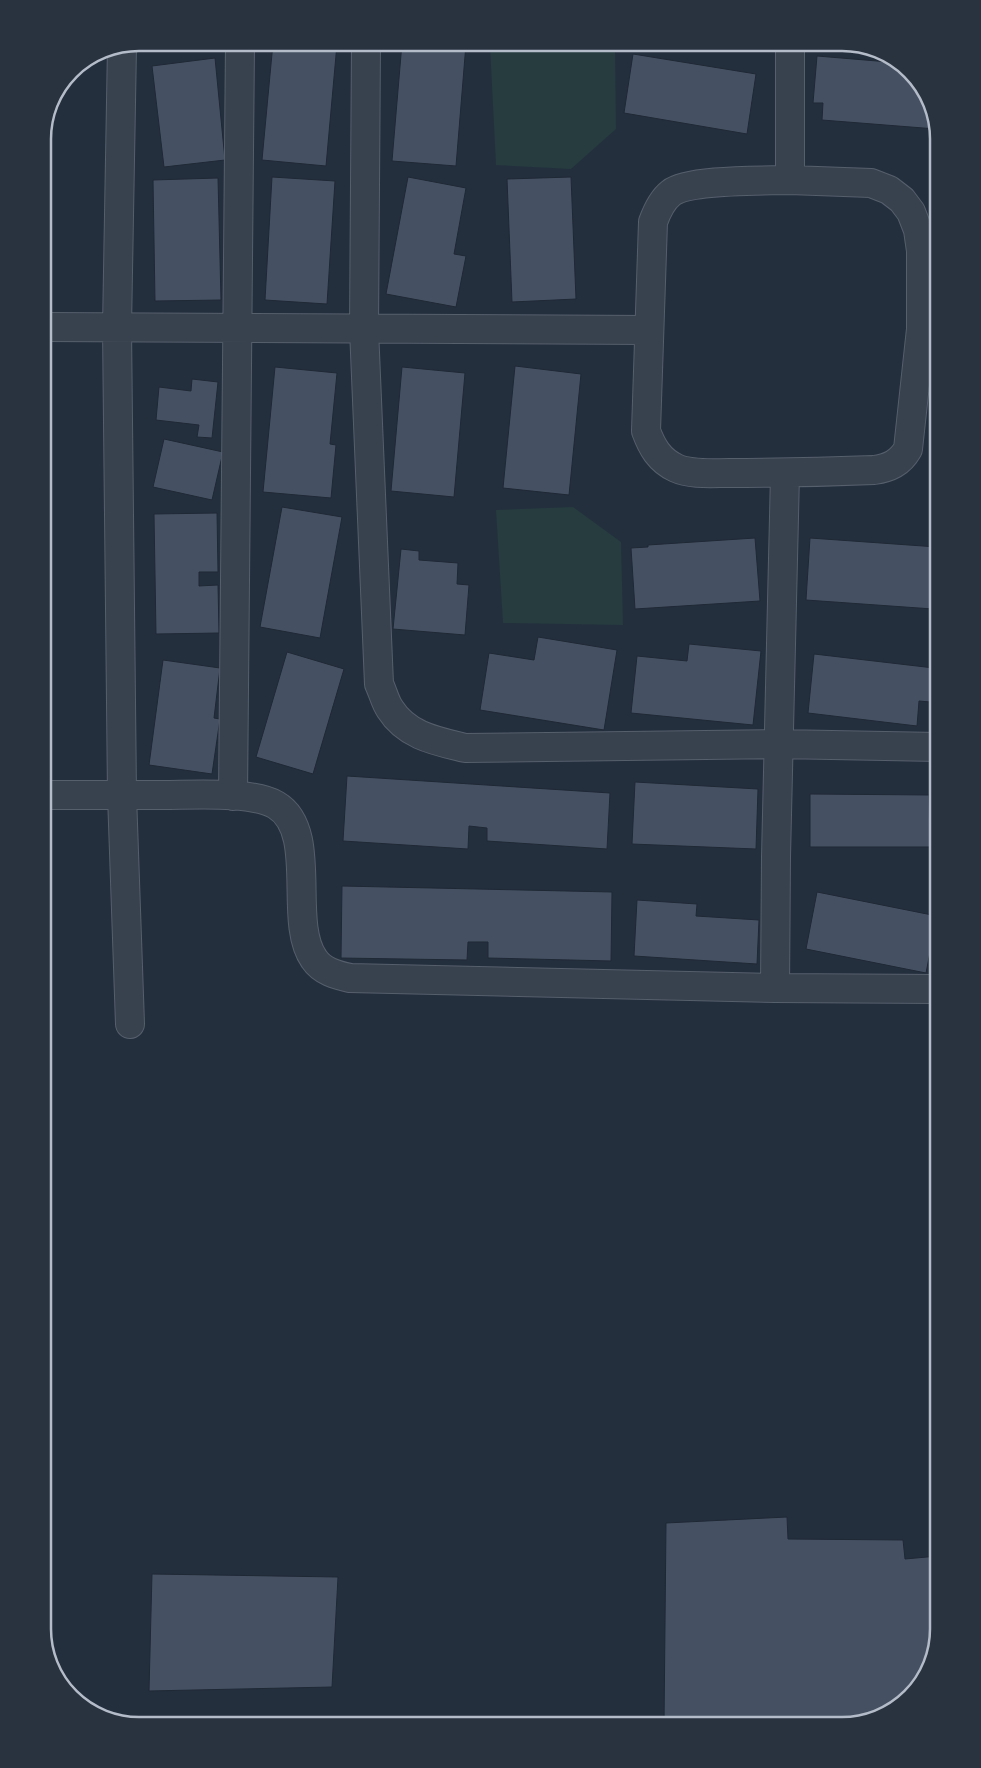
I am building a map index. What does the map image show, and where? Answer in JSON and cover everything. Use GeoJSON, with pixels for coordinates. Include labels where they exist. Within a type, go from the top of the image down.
{"type":"FeatureCollection","features":[{"type":"Feature","properties":{"kind":"street"},"geometry":{"type":"LineString","coordinates":[[232,796],[240,51]]}},
{"type":"Feature","properties":{"kind":"street"},"geometry":{"type":"LineString","coordinates":[[366,51],[364,329],[379,684],[390,708],[404,726],[428,739],[465,748],[779,744],[930,747]]}},
{"type":"Feature","properties":{"kind":"street"},"geometry":{"type":"LineString","coordinates":[[790,51],[790,180]]}},
{"type":"Feature","properties":{"kind":"street"},"geometry":{"type":"LineString","coordinates":[[122,53],[117,328],[122,795],[130,1024]]}},
{"type":"Feature","properties":{"kind":"street"},"geometry":{"type":"LineString","coordinates":[[790,180],[872,182],[889,190],[902,200],[911,212],[918,230],[930,329],[908,449],[904,456],[888,468],[785,474],[678,470],[659,456],[652,446],[646,431],[652,222],[663,201],[672,192],[683,187],[701,184],[790,180]]}},
{"type":"Feature","properties":{"kind":"street"},"geometry":{"type":"LineString","coordinates":[[51,327],[649,330]]}},
{"type":"Feature","properties":{"kind":"street"},"geometry":{"type":"LineString","coordinates":[[775,988],[785,474]]}},
{"type":"Feature","properties":{"kind":"street"},"geometry":{"type":"LineString","coordinates":[[51,795],[232,796],[266,801],[277,805],[291,820],[299,843],[304,932],[308,948],[314,960],[334,974],[350,978],[775,988],[930,989]]}},
{"type":"Feature","properties":{"kind":"green space"},"geometry":{"type":"Polygon","coordinates":[[[490,51],[615,51],[616,129],[571,169],[496,165],[490,51]]]}},
{"type":"Feature","properties":{"kind":"green space"},"geometry":{"type":"Polygon","coordinates":[[[573,507],[621,542],[623,625],[503,623],[496,510],[573,507]]]}},
{"type":"Feature","properties":{"kind":"building"},"geometry":{"type":"Polygon","coordinates":[[[272,51],[336,51],[326,166],[262,160],[272,51]]]}},
{"type":"Feature","properties":{"kind":"building"},"geometry":{"type":"Polygon","coordinates":[[[401,51],[465,51],[456,166],[392,161],[401,51]]]}},
{"type":"Feature","properties":{"kind":"building"},"geometry":{"type":"Polygon","coordinates":[[[633,54],[756,74],[747,134],[624,113],[633,54]]]}},
{"type":"Feature","properties":{"kind":"building"},"geometry":{"type":"Polygon","coordinates":[[[817,56],[883,62],[895,69],[912,86],[923,105],[929,128],[822,120],[823,103],[813,103],[817,56]]]}},
{"type":"Feature","properties":{"kind":"building"},"geometry":{"type":"Polygon","coordinates":[[[215,58],[225,160],[164,167],[152,66],[215,58]]]}},
{"type":"Feature","properties":{"kind":"building"},"geometry":{"type":"Polygon","coordinates":[[[272,177],[335,181],[327,304],[265,300],[272,177]]]}},
{"type":"Feature","properties":{"kind":"building"},"geometry":{"type":"Polygon","coordinates":[[[408,177],[466,188],[454,254],[466,256],[456,307],[386,294],[408,177]]]}},
{"type":"Feature","properties":{"kind":"building"},"geometry":{"type":"Polygon","coordinates":[[[571,177],[576,299],[512,302],[507,179],[571,177]]]}},
{"type":"Feature","properties":{"kind":"building"},"geometry":{"type":"Polygon","coordinates":[[[218,178],[221,300],[155,301],[153,180],[218,178]]]}},
{"type":"Feature","properties":{"kind":"building"},"geometry":{"type":"Polygon","coordinates":[[[515,366],[581,374],[569,495],[503,488],[515,366]]]}},
{"type":"Feature","properties":{"kind":"building"},"geometry":{"type":"Polygon","coordinates":[[[275,367],[337,373],[330,444],[336,445],[331,498],[263,492],[275,367]]]}},
{"type":"Feature","properties":{"kind":"building"},"geometry":{"type":"Polygon","coordinates":[[[402,367],[465,373],[454,497],[391,491],[402,367]]]}},
{"type":"Feature","properties":{"kind":"building"},"geometry":{"type":"Polygon","coordinates":[[[192,379],[218,382],[212,438],[197,437],[199,425],[156,420],[159,387],[191,391],[192,379]]]}},
{"type":"Feature","properties":{"kind":"building"},"geometry":{"type":"Polygon","coordinates":[[[164,439],[223,452],[212,500],[153,487],[164,439]]]}},
{"type":"Feature","properties":{"kind":"building"},"geometry":{"type":"Polygon","coordinates":[[[282,507],[342,517],[320,638],[260,627],[282,507]]]}},
{"type":"Feature","properties":{"kind":"building"},"geometry":{"type":"Polygon","coordinates":[[[217,513],[218,572],[199,572],[199,586],[218,585],[219,633],[156,634],[154,514],[217,513]]]}},
{"type":"Feature","properties":{"kind":"building"},"geometry":{"type":"Polygon","coordinates":[[[755,538],[760,601],[635,609],[631,548],[648,547],[648,545],[755,538]]]}},
{"type":"Feature","properties":{"kind":"building"},"geometry":{"type":"Polygon","coordinates":[[[810,538],[930,547],[930,609],[806,600],[810,538]]]}},
{"type":"Feature","properties":{"kind":"building"},"geometry":{"type":"Polygon","coordinates":[[[401,549],[419,551],[419,560],[458,563],[457,584],[469,585],[465,635],[393,629],[401,549]]]}},
{"type":"Feature","properties":{"kind":"building"},"geometry":{"type":"Polygon","coordinates":[[[538,637],[617,650],[604,730],[480,710],[489,653],[534,660],[538,637]]]}},
{"type":"Feature","properties":{"kind":"building"},"geometry":{"type":"Polygon","coordinates":[[[689,644],[761,651],[753,725],[631,713],[637,656],[687,661],[689,644]]]}},
{"type":"Feature","properties":{"kind":"building"},"geometry":{"type":"Polygon","coordinates":[[[287,652],[344,669],[313,774],[256,757],[287,652]]]}},
{"type":"Feature","properties":{"kind":"building"},"geometry":{"type":"Polygon","coordinates":[[[814,654],[930,668],[930,702],[919,701],[917,726],[808,713],[814,654]]]}},
{"type":"Feature","properties":{"kind":"building"},"geometry":{"type":"Polygon","coordinates":[[[163,660],[220,668],[214,718],[220,719],[212,774],[149,765],[163,660]]]}},
{"type":"Feature","properties":{"kind":"building"},"geometry":{"type":"Polygon","coordinates":[[[347,776],[610,793],[607,849],[487,841],[487,828],[469,826],[468,849],[343,841],[347,776]]]}},
{"type":"Feature","properties":{"kind":"building"},"geometry":{"type":"Polygon","coordinates":[[[635,782],[758,789],[756,849],[632,844],[635,782]]]}},
{"type":"Feature","properties":{"kind":"building"},"geometry":{"type":"Polygon","coordinates":[[[810,794],[929,795],[930,847],[810,847],[810,794]]]}},
{"type":"Feature","properties":{"kind":"building"},"geometry":{"type":"Polygon","coordinates":[[[342,886],[612,892],[611,961],[488,958],[488,942],[468,942],[467,960],[341,958],[342,886]]]}},
{"type":"Feature","properties":{"kind":"building"},"geometry":{"type":"Polygon","coordinates":[[[817,892],[930,915],[930,952],[926,973],[806,949],[817,892]]]}},
{"type":"Feature","properties":{"kind":"building"},"geometry":{"type":"Polygon","coordinates":[[[637,900],[697,904],[696,916],[759,920],[757,964],[634,956],[637,900]]]}},
{"type":"Feature","properties":{"kind":"building"},"geometry":{"type":"Polygon","coordinates":[[[787,1517],[788,1539],[903,1540],[905,1559],[930,1557],[930,1635],[921,1668],[900,1695],[886,1705],[865,1714],[848,1717],[664,1717],[666,1523],[787,1517]]]}},
{"type":"Feature","properties":{"kind":"building"},"geometry":{"type":"Polygon","coordinates":[[[152,1574],[338,1577],[332,1687],[149,1691],[152,1574]]]}}]}
